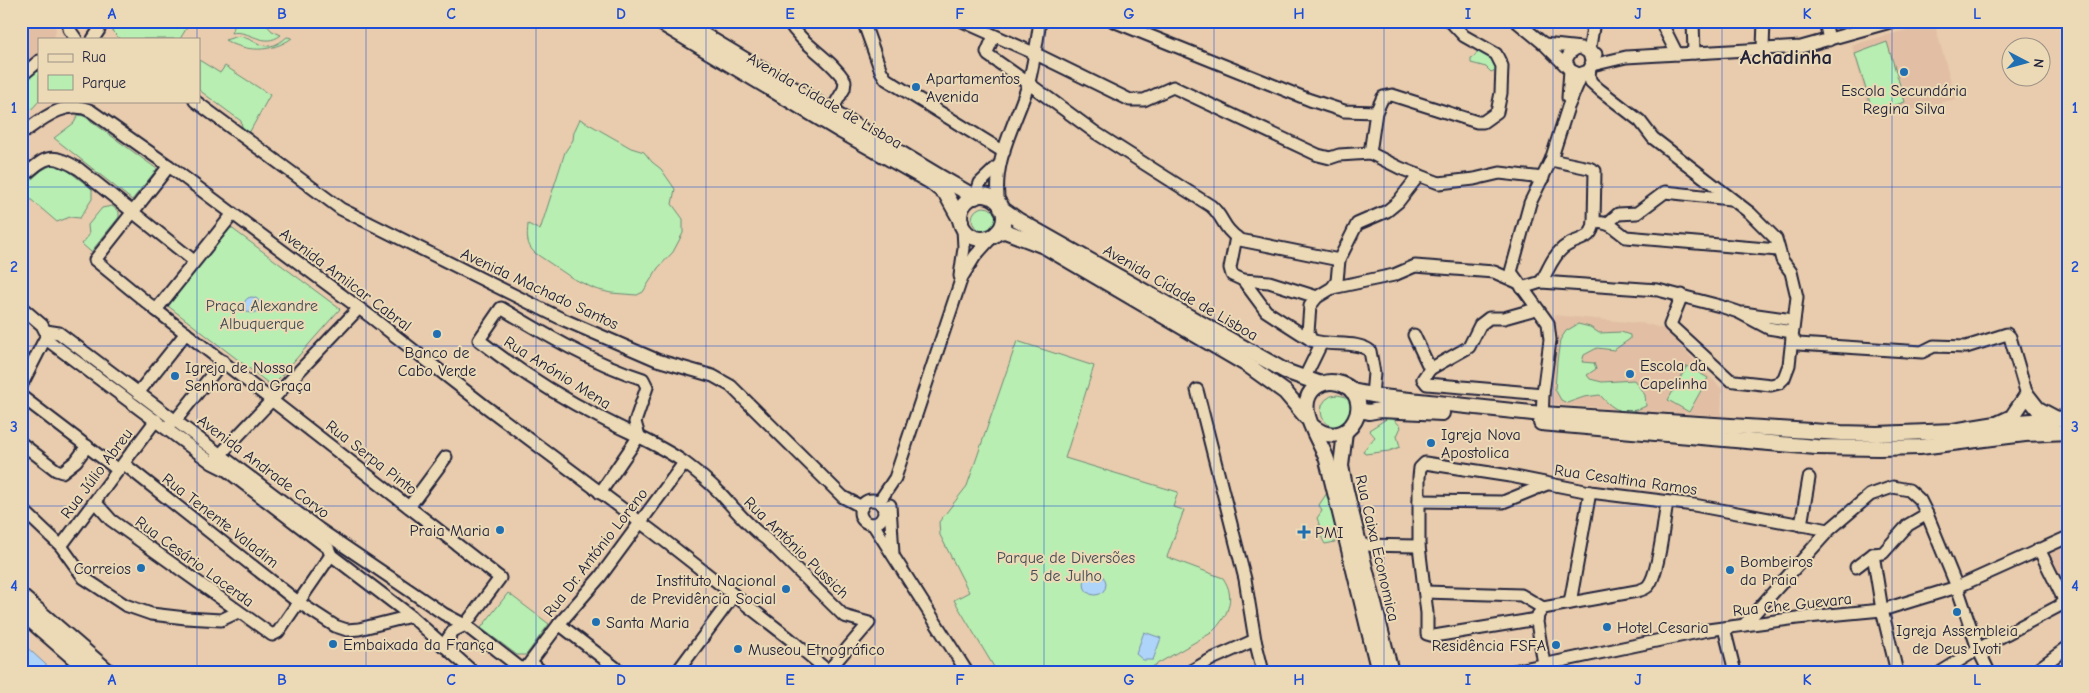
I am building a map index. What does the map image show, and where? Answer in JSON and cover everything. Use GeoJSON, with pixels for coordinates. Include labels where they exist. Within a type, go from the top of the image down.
{"type":"FeatureCollection","features":[{"type":"Feature","properties":{"kind":"main road","name":"Avenida Cidade de Lisboa"},"geometry":{"type":"LineString","coordinates":[[658,21],[841,131],[931,182],[946,194],[962,225]]}},
{"type":"Feature","properties":{"kind":"main road","name":"Avenida Cidade de Lisboa"},"geometry":{"type":"LineString","coordinates":[[680,21],[976,197]]}},
{"type":"Feature","properties":{"kind":"main road"},"geometry":{"type":"LineString","coordinates":[[976,197],[993,198],[1000,206],[1004,216],[1002,225],[996,234],[980,239],[967,234],[962,225],[962,209],[965,204],[976,197]]}},
{"type":"Feature","properties":{"kind":"main road","name":"Avenida Cidade de Lisboa"},"geometry":{"type":"LineString","coordinates":[[1000,206],[1018,220],[1286,371],[1321,384]]}},
{"type":"Feature","properties":{"kind":"main road","name":"Avenida Cidade de Lisboa"},"geometry":{"type":"LineString","coordinates":[[996,234],[1005,231],[1044,246],[1249,366],[1285,392],[1309,422]]}},
{"type":"Feature","properties":{"kind":"main road"},"geometry":{"type":"LineString","coordinates":[[1309,422],[1318,431],[1327,435],[1336,435],[1344,432],[1353,425],[1359,410],[1352,391],[1347,386],[1334,382],[1321,384],[1314,388],[1306,402],[1309,422],[1327,460],[1379,672]]}},
{"type":"Feature","properties":{"kind":"main road"},"geometry":{"type":"LineString","coordinates":[[1352,391],[1372,396],[1542,418],[1816,447],[1920,447],[2025,434],[2068,432]]}},
{"type":"Feature","properties":{"kind":"main road"},"geometry":{"type":"LineString","coordinates":[[1996,424],[2012,417],[2027,395],[2038,409],[2062,418]]}},
{"type":"Feature","properties":{"kind":"main road"},"geometry":{"type":"LineString","coordinates":[[1359,410],[1368,412],[1380,410],[1426,411],[1877,434],[1953,431],[1996,424],[2062,418]]}},
{"type":"Feature","properties":{"kind":"main road","name":"Rua Caixa Economica"},"geometry":{"type":"LineString","coordinates":[[1344,432],[1341,466],[1391,672]]}},
{"type":"Feature","properties":{"kind":"main road"},"geometry":{"type":"LineString","coordinates":[[21,596],[108,672]]}},
{"type":"Feature","properties":{"kind":"main road"},"geometry":{"type":"LineString","coordinates":[[21,612],[90,672]]}},
{"type":"Feature","properties":{"kind":"street"},"geometry":{"type":"LineString","coordinates":[[70,21],[71,38]]}},
{"type":"Feature","properties":{"kind":"street"},"geometry":{"type":"LineString","coordinates":[[98,37],[99,21]]}},
{"type":"Feature","properties":{"kind":"street"},"geometry":{"type":"LineString","coordinates":[[788,21],[799,37],[836,67],[845,81],[844,89],[831,111]]}},
{"type":"Feature","properties":{"kind":"street"},"geometry":{"type":"LineString","coordinates":[[863,21],[880,70],[886,80],[1004,152]]}},
{"type":"Feature","properties":{"kind":"street"},"geometry":{"type":"LineString","coordinates":[[962,21],[1036,54],[1130,100],[1144,100],[1173,87],[1318,155],[1330,158],[1339,155],[1370,153],[1400,168],[1439,183],[1474,179],[1500,173],[1543,178]]}},
{"type":"Feature","properties":{"kind":"street"},"geometry":{"type":"LineString","coordinates":[[1000,206],[997,193],[999,165],[1028,83],[1036,54],[1040,21]]}},
{"type":"Feature","properties":{"kind":"street"},"geometry":{"type":"LineString","coordinates":[[1114,21],[1310,100],[1344,111],[1376,112]]}},
{"type":"Feature","properties":{"kind":"street"},"geometry":{"type":"LineString","coordinates":[[1370,153],[1376,112],[1383,97],[1392,95],[1477,122],[1483,122],[1496,112],[1501,93],[1502,66],[1496,54],[1464,36],[1450,21]]}},
{"type":"Feature","properties":{"kind":"street"},"geometry":{"type":"LineString","coordinates":[[1516,21],[1576,74],[1626,57]]}},
{"type":"Feature","properties":{"kind":"street"},"geometry":{"type":"LineString","coordinates":[[1594,21],[1588,69],[1591,82],[1640,121],[1653,138],[1750,213],[1776,239],[1778,250],[1794,282],[1797,297],[1789,365],[1784,378],[1779,383],[1771,385],[1730,380],[1670,325],[1682,295]]}},
{"type":"Feature","properties":{"kind":"street"},"geometry":{"type":"LineString","coordinates":[[1665,21],[1664,28],[1677,54]]}},
{"type":"Feature","properties":{"kind":"street"},"geometry":{"type":"LineString","coordinates":[[1693,21],[1694,54]]}},
{"type":"Feature","properties":{"kind":"street"},"geometry":{"type":"LineString","coordinates":[[1763,48],[1764,21]]}},
{"type":"Feature","properties":{"kind":"street"},"geometry":{"type":"LineString","coordinates":[[1825,21],[1829,40]]}},
{"type":"Feature","properties":{"kind":"street"},"geometry":{"type":"LineString","coordinates":[[1544,44],[1584,49],[1589,53],[1626,57],[1802,47],[1894,21]]}},
{"type":"Feature","properties":{"kind":"street"},"geometry":{"type":"LineString","coordinates":[[994,36],[987,52],[988,55],[1096,133],[1211,206],[1218,212],[1229,232],[1240,240],[1339,260]]}},
{"type":"Feature","properties":{"kind":"street"},"geometry":{"type":"LineString","coordinates":[[1568,107],[1570,70],[1567,64],[1568,56],[1577,48]]}},
{"type":"Feature","properties":{"kind":"street"},"geometry":{"type":"LineString","coordinates":[[21,76],[38,62]]}},
{"type":"Feature","properties":{"kind":"street"},"geometry":{"type":"LineString","coordinates":[[1542,418],[1550,340],[1548,323],[1511,272],[1512,262],[1530,203],[1551,160],[1568,107],[1588,69]]}},
{"type":"Feature","properties":{"kind":"street","name":"Avenida Machado Santos"},"geometry":{"type":"LineString","coordinates":[[196,102],[340,209],[562,319],[657,360],[713,376],[731,386],[843,497],[862,507],[862,518],[873,524]]}},
{"type":"Feature","properties":{"kind":"street","name":"Avenida Amilcar Cabral"},"geometry":{"type":"LineString","coordinates":[[21,134],[60,109],[71,107],[86,108],[169,166],[359,308],[641,523],[828,671]]}},
{"type":"Feature","properties":{"kind":"street"},"geometry":{"type":"LineString","coordinates":[[21,178],[48,158],[61,159],[80,169],[194,261]]}},
{"type":"Feature","properties":{"kind":"street"},"geometry":{"type":"LineString","coordinates":[[1541,282],[1551,262],[1562,249],[1575,240],[1588,237],[1593,232],[1594,222],[1595,171],[1551,160]]}},
{"type":"Feature","properties":{"kind":"street"},"geometry":{"type":"LineString","coordinates":[[976,197],[980,183],[999,165]]}},
{"type":"Feature","properties":{"kind":"street"},"geometry":{"type":"LineString","coordinates":[[133,212],[169,166]]}},
{"type":"Feature","properties":{"kind":"street"},"geometry":{"type":"LineString","coordinates":[[1332,288],[1337,281],[1339,260],[1357,224],[1387,211],[1398,202],[1418,175]]}},
{"type":"Feature","properties":{"kind":"street"},"geometry":{"type":"LineString","coordinates":[[1608,223],[1618,214],[1637,213],[1665,192],[1731,199]]}},
{"type":"Feature","properties":{"kind":"street","name":"Rua Serpa Pinto"},"geometry":{"type":"LineString","coordinates":[[133,212],[95,260],[156,310],[274,399],[500,578],[465,625]]}},
{"type":"Feature","properties":{"kind":"street"},"geometry":{"type":"LineString","coordinates":[[156,310],[232,214]]}},
{"type":"Feature","properties":{"kind":"street"},"geometry":{"type":"LineString","coordinates":[[1594,222],[1608,223],[1617,227],[1626,237],[1778,250]]}},
{"type":"Feature","properties":{"kind":"street"},"geometry":{"type":"LineString","coordinates":[[955,296],[963,259],[962,225]]}},
{"type":"Feature","properties":{"kind":"street"},"geometry":{"type":"LineString","coordinates":[[879,502],[895,478],[962,277],[975,256],[996,234]]}},
{"type":"Feature","properties":{"kind":"street"},"geometry":{"type":"LineString","coordinates":[[1236,237],[1230,268],[1232,275],[1243,280],[1268,282],[1316,297]]}},
{"type":"Feature","properties":{"kind":"street"},"geometry":{"type":"LineString","coordinates":[[1316,342],[1308,332],[1308,319],[1310,306],[1316,297],[1332,288],[1394,275],[1415,266],[1494,272],[1520,285],[1541,282],[1638,288],[1682,295],[1738,312],[1768,328],[1792,330]]}},
{"type":"Feature","properties":{"kind":"street"},"geometry":{"type":"LineString","coordinates":[[1243,280],[1266,311],[1316,342],[1361,346],[1370,351],[1374,373],[1372,396]]}},
{"type":"Feature","properties":{"kind":"street"},"geometry":{"type":"LineString","coordinates":[[21,307],[42,325],[46,335],[21,386]]}},
{"type":"Feature","properties":{"kind":"street"},"geometry":{"type":"LineString","coordinates":[[212,463],[359,308]]}},
{"type":"Feature","properties":{"kind":"street","name":"Rua Anónio Mena"},"geometry":{"type":"LineString","coordinates":[[639,436],[635,422],[647,387],[643,379],[623,372],[553,338],[501,308],[479,340],[505,361],[575,404],[621,429],[639,436],[684,463]]}},
{"type":"Feature","properties":{"kind":"street"},"geometry":{"type":"LineString","coordinates":[[1536,309],[1504,318],[1489,318],[1480,325],[1469,347],[1430,369],[1423,379],[1427,384],[1543,394]]}},
{"type":"Feature","properties":{"kind":"street"},"geometry":{"type":"LineString","coordinates":[[1792,330],[1798,344],[1922,352],[1934,346],[1966,347],[2007,334],[2012,344],[2027,395]]}},
{"type":"Feature","properties":{"kind":"street","name":"Avenida Andrade Corvo"},"geometry":{"type":"LineString","coordinates":[[46,335],[59,333],[319,529],[444,614],[465,625],[526,668],[542,672]]}},
{"type":"Feature","properties":{"kind":"street"},"geometry":{"type":"LineString","coordinates":[[138,393],[186,333]]}},
{"type":"Feature","properties":{"kind":"street","name":"Avenida Andrade Corvo"},"geometry":{"type":"LineString","coordinates":[[46,335],[212,463],[226,470],[328,548],[332,555],[410,616],[473,672]]}},
{"type":"Feature","properties":{"kind":"street"},"geometry":{"type":"LineString","coordinates":[[1414,335],[1430,369]]}},
{"type":"Feature","properties":{"kind":"street"},"geometry":{"type":"LineString","coordinates":[[1304,379],[1316,342]]}},
{"type":"Feature","properties":{"kind":"street"},"geometry":{"type":"LineString","coordinates":[[160,423],[175,421],[223,360]]}},
{"type":"Feature","properties":{"kind":"street"},"geometry":{"type":"LineString","coordinates":[[1197,390],[1245,579],[1255,640],[1263,672]]}},
{"type":"Feature","properties":{"kind":"street","name":"Rua Tenente Valadim"},"geometry":{"type":"LineString","coordinates":[[21,396],[87,446],[121,467],[298,602],[335,626],[347,630],[359,630],[410,616]]}},
{"type":"Feature","properties":{"kind":"street","name":"Rua Júlio Abreu"},"geometry":{"type":"LineString","coordinates":[[61,546],[121,467],[160,423]]}},
{"type":"Feature","properties":{"kind":"street"},"geometry":{"type":"LineString","coordinates":[[600,493],[639,436]]}},
{"type":"Feature","properties":{"kind":"street"},"geometry":{"type":"LineString","coordinates":[[21,443],[56,470],[62,472],[76,461],[87,446]]}},
{"type":"Feature","properties":{"kind":"street"},"geometry":{"type":"LineString","coordinates":[[409,507],[446,457]]}},
{"type":"Feature","properties":{"kind":"street","name":"Rua Dr. António Loreno"},"geometry":{"type":"LineString","coordinates":[[526,668],[559,624],[600,578],[684,463]]}},
{"type":"Feature","properties":{"kind":"street","name":"Rua António Pussich"},"geometry":{"type":"LineString","coordinates":[[684,463],[719,492],[754,530],[844,616],[869,623],[828,671]]}},
{"type":"Feature","properties":{"kind":"street","name":"Rua Cesaltina Ramos"},"geometry":{"type":"LineString","coordinates":[[1419,501],[1420,468],[1425,463],[1434,463],[1590,492],[1694,505],[1829,530]]}},
{"type":"Feature","properties":{"kind":"street"},"geometry":{"type":"LineString","coordinates":[[1800,525],[1809,478]]}},
{"type":"Feature","properties":{"kind":"street"},"geometry":{"type":"LineString","coordinates":[[1537,619],[1434,636],[1427,634],[1427,613],[1419,546],[1419,501],[1503,502],[1547,484]]}},
{"type":"Feature","properties":{"kind":"street"},"geometry":{"type":"LineString","coordinates":[[890,486],[893,555]]}},
{"type":"Feature","properties":{"kind":"street"},"geometry":{"type":"LineString","coordinates":[[1744,625],[1829,530],[1870,495],[1893,487],[1909,490],[1920,500],[1928,514],[1957,586],[1978,649],[1989,672]]}},
{"type":"Feature","properties":{"kind":"street"},"geometry":{"type":"LineString","coordinates":[[1570,604],[1590,492]]}},
{"type":"Feature","properties":{"kind":"street"},"geometry":{"type":"LineString","coordinates":[[862,507],[869,501],[879,502],[884,508],[883,516],[878,522],[873,524],[967,672]]}},
{"type":"Feature","properties":{"kind":"street","name":"Rua Cesário Lacerda"},"geometry":{"type":"LineString","coordinates":[[94,502],[111,520],[272,636],[280,629],[298,602]]}},
{"type":"Feature","properties":{"kind":"street"},"geometry":{"type":"LineString","coordinates":[[1425,592],[1521,595],[1543,608],[1637,591],[1648,586],[1652,579],[1657,562],[1667,502]]}},
{"type":"Feature","properties":{"kind":"street"},"geometry":{"type":"LineString","coordinates":[[21,508],[61,546],[84,578],[125,605],[151,614],[186,618],[221,620],[238,612]]}},
{"type":"Feature","properties":{"kind":"street"},"geometry":{"type":"LineString","coordinates":[[1856,567],[1873,554],[1883,553],[1908,525],[1928,514]]}},
{"type":"Feature","properties":{"kind":"street","name":"Rua Che Guevara"},"geometry":{"type":"LineString","coordinates":[[1509,672],[1724,628],[1882,610],[1957,586],[2068,536]]}},
{"type":"Feature","properties":{"kind":"street"},"geometry":{"type":"LineString","coordinates":[[1359,545],[1419,546]]}},
{"type":"Feature","properties":{"kind":"street"},"geometry":{"type":"LineString","coordinates":[[1941,672],[1978,649],[2059,606],[2064,600],[2039,549]]}},
{"type":"Feature","properties":{"kind":"street"},"geometry":{"type":"LineString","coordinates":[[1873,554],[1882,610],[1896,672]]}},
{"type":"Feature","properties":{"kind":"street"},"geometry":{"type":"LineString","coordinates":[[298,602],[332,555]]}},
{"type":"Feature","properties":{"kind":"street"},"geometry":{"type":"LineString","coordinates":[[677,672],[734,595]]}},
{"type":"Feature","properties":{"kind":"street"},"geometry":{"type":"LineString","coordinates":[[1543,608],[1537,619],[1544,664]]}},
{"type":"Feature","properties":{"kind":"street"},"geometry":{"type":"LineString","coordinates":[[559,624],[621,672]]}},
{"type":"Feature","properties":{"kind":"street"},"geometry":{"type":"LineString","coordinates":[[443,646],[454,632],[465,625]]}},
{"type":"Feature","properties":{"kind":"street"},"geometry":{"type":"LineString","coordinates":[[1724,628],[1735,672]]}},
{"type":"Feature","properties":{"kind":"street"},"geometry":{"type":"LineString","coordinates":[[1189,672],[1212,659],[1255,640]]}},
{"type":"Feature","properties":{"kind":"street"},"geometry":{"type":"LineString","coordinates":[[2034,672],[2068,647]]}},
{"type":"Feature","properties":{"kind":"shaded area"},"geometry":{"type":"Polygon","coordinates":[[[21,21],[53,21],[56,29],[54,38],[38,38],[38,55],[21,68],[21,21]]]}},
{"type":"Feature","properties":{"kind":"shaded area","name":"Escola Secundária Regina Silva"},"geometry":{"type":"Polygon","coordinates":[[[1934,22],[1956,99],[1894,114],[1870,115],[1852,45],[1934,22]]]}},
{"type":"Feature","properties":{"kind":"shaded area","name":"Escola da Capelinha"},"geometry":{"type":"Polygon","coordinates":[[[1554,315],[1648,324],[1664,329],[1722,389],[1721,416],[1550,404],[1557,333],[1554,315]]]}},
{"type":"Feature","properties":{"kind":"shaded area"},"geometry":{"type":"Polygon","coordinates":[[[2068,543],[2068,585],[2062,588],[2045,552],[2068,543]]]}},
{"type":"Feature","properties":{"kind":"green space"},"geometry":{"type":"Polygon","coordinates":[[[109,21],[185,21],[189,24],[181,38],[119,38],[113,32],[109,21]]]}},
{"type":"Feature","properties":{"kind":"green space"},"geometry":{"type":"Polygon","coordinates":[[[237,21],[263,21],[272,31],[281,35],[268,40],[231,33],[237,21]]]}},
{"type":"Feature","properties":{"kind":"green space"},"geometry":{"type":"Polygon","coordinates":[[[239,36],[267,46],[279,43],[287,37],[292,38],[276,46],[258,49],[241,47],[225,40],[239,36]]]}},
{"type":"Feature","properties":{"kind":"green space"},"geometry":{"type":"Polygon","coordinates":[[[1887,42],[1905,102],[1873,112],[1855,54],[1887,42]]]}},
{"type":"Feature","properties":{"kind":"green space"},"geometry":{"type":"Polygon","coordinates":[[[1478,50],[1493,55],[1498,66],[1496,70],[1491,72],[1486,67],[1471,63],[1471,58],[1475,56],[1478,50]]]}},
{"type":"Feature","properties":{"kind":"green space"},"geometry":{"type":"Polygon","coordinates":[[[200,61],[220,73],[225,66],[270,95],[248,135],[243,132],[241,121],[200,91],[200,61]]]}},
{"type":"Feature","properties":{"kind":"green space"},"geometry":{"type":"Polygon","coordinates":[[[38,66],[38,102],[30,111],[21,114],[21,80],[38,66]]]}},
{"type":"Feature","properties":{"kind":"green space"},"geometry":{"type":"Polygon","coordinates":[[[78,115],[84,116],[157,169],[132,200],[54,138],[74,123],[78,115]]]}},
{"type":"Feature","properties":{"kind":"green space"},"geometry":{"type":"Polygon","coordinates":[[[580,119],[631,148],[644,152],[661,169],[675,189],[672,204],[683,219],[683,233],[673,252],[658,268],[643,292],[637,295],[611,293],[595,289],[572,278],[535,253],[529,243],[527,236],[528,224],[540,230],[565,152],[573,140],[574,132],[580,119]]]}},
{"type":"Feature","properties":{"kind":"green space"},"geometry":{"type":"Polygon","coordinates":[[[52,165],[66,169],[92,189],[92,199],[80,218],[70,217],[57,222],[21,191],[42,170],[52,165]]]}},
{"type":"Feature","properties":{"kind":"green space"},"geometry":{"type":"Polygon","coordinates":[[[112,206],[119,212],[119,217],[91,252],[82,244],[89,235],[88,225],[102,208],[112,206]]]}},
{"type":"Feature","properties":{"kind":"green space"},"geometry":{"type":"Polygon","coordinates":[[[984,207],[993,210],[996,219],[993,228],[984,231],[975,228],[972,219],[975,210],[984,207]]]}},
{"type":"Feature","properties":{"kind":"green space","name":"Praça Alexandre Albuquerque"},"geometry":{"type":"Polygon","coordinates":[[[230,227],[340,309],[272,386],[168,306],[230,227]]]}},
{"type":"Feature","properties":{"kind":"green space"},"geometry":{"type":"Polygon","coordinates":[[[1578,324],[1590,327],[1599,333],[1621,332],[1630,335],[1630,339],[1614,350],[1597,348],[1584,355],[1582,362],[1594,363],[1596,369],[1587,375],[1590,379],[1602,382],[1634,380],[1645,395],[1646,406],[1632,411],[1621,411],[1600,395],[1584,397],[1567,403],[1561,400],[1555,389],[1560,340],[1566,331],[1578,324]]]}},
{"type":"Feature","properties":{"kind":"green space","name":"Parque de Diversões 5 de Julho"},"geometry":{"type":"Polygon","coordinates":[[[1017,341],[1094,366],[1065,458],[1178,492],[1173,507],[1184,510],[1167,557],[1223,578],[1227,585],[1230,600],[1226,614],[1217,627],[1211,633],[1143,672],[999,672],[994,667],[954,600],[969,592],[940,535],[939,522],[967,486],[1017,341]]]}},
{"type":"Feature","properties":{"kind":"green space"},"geometry":{"type":"Polygon","coordinates":[[[1687,366],[1708,378],[1689,412],[1668,400],[1687,366]]]}},
{"type":"Feature","properties":{"kind":"green space"},"geometry":{"type":"Polygon","coordinates":[[[1337,395],[1343,396],[1348,400],[1352,405],[1352,417],[1348,422],[1343,426],[1337,427],[1331,426],[1326,422],[1322,417],[1321,411],[1322,405],[1326,400],[1331,396],[1337,395]]]}},
{"type":"Feature","properties":{"kind":"green space"},"geometry":{"type":"Polygon","coordinates":[[[1391,416],[1401,427],[1397,436],[1400,447],[1389,451],[1365,454],[1363,451],[1375,437],[1369,430],[1391,416]]]}},
{"type":"Feature","properties":{"kind":"green space"},"geometry":{"type":"Polygon","coordinates":[[[1331,487],[1341,537],[1335,542],[1325,544],[1317,518],[1322,511],[1319,505],[1331,487]]]}},
{"type":"Feature","properties":{"kind":"green space"},"geometry":{"type":"Polygon","coordinates":[[[508,593],[549,624],[526,655],[517,655],[481,628],[508,593]]]}},
{"type":"Feature","properties":{"kind":"water"},"geometry":{"type":"Polygon","coordinates":[[[252,297],[258,299],[260,305],[258,311],[252,313],[246,311],[244,305],[246,299],[252,297]]]}},
{"type":"Feature","properties":{"kind":"water"},"geometry":{"type":"Polygon","coordinates":[[[1095,573],[1103,576],[1106,584],[1103,592],[1095,595],[1087,592],[1084,584],[1087,576],[1095,573]]]}},
{"type":"Feature","properties":{"kind":"water"},"geometry":{"type":"Polygon","coordinates":[[[1144,632],[1161,638],[1153,660],[1143,660],[1136,654],[1144,632]]]}},
{"type":"Feature","properties":{"kind":"water"},"geometry":{"type":"Polygon","coordinates":[[[21,642],[54,672],[21,672],[21,642]]]}},
{"type":"Feature","properties":{"kind":"place","name":"Escola Secundária Regina Silva"},"geometry":{"type":"Point","coordinates":[1904,72]}},
{"type":"Feature","properties":{"kind":"place","name":"Apartamentos Avenida"},"geometry":{"type":"Point","coordinates":[916,87]}},
{"type":"Feature","properties":{"kind":"place","name":"Banco de Cabo Verde"},"geometry":{"type":"Point","coordinates":[437,334]}},
{"type":"Feature","properties":{"kind":"place","name":"Escola da Capelinha"},"geometry":{"type":"Point","coordinates":[1630,374]}},
{"type":"Feature","properties":{"kind":"place","name":"Igreja de Nossa Senhora da Graça"},"geometry":{"type":"Point","coordinates":[175,376]}},
{"type":"Feature","properties":{"kind":"place","name":"Igreja Nova Apostolica"},"geometry":{"type":"Point","coordinates":[1431,443]}},
{"type":"Feature","properties":{"kind":"place","name":"Praia Maria"},"geometry":{"type":"Point","coordinates":[500,530]}},
{"type":"Feature","properties":{"kind":"place","name":"PMI"},"geometry":{"type":"Point","coordinates":[1304,532]}},
{"type":"Feature","properties":{"kind":"place","name":"Correios"},"geometry":{"type":"Point","coordinates":[141,568]}},
{"type":"Feature","properties":{"kind":"place","name":"Bombeiros da Praia"},"geometry":{"type":"Point","coordinates":[1730,570]}},
{"type":"Feature","properties":{"kind":"place","name":"Instituto Nacional de Previdência Social"},"geometry":{"type":"Point","coordinates":[786,589]}},
{"type":"Feature","properties":{"kind":"place","name":"Igreja Assembleia de Deus Ivoti"},"geometry":{"type":"Point","coordinates":[1957,612]}},
{"type":"Feature","properties":{"kind":"place","name":"Santa Maria"},"geometry":{"type":"Point","coordinates":[596,622]}},
{"type":"Feature","properties":{"kind":"place","name":"Hotel Cesaria"},"geometry":{"type":"Point","coordinates":[1607,627]}},
{"type":"Feature","properties":{"kind":"place","name":"Embaixada da França"},"geometry":{"type":"Point","coordinates":[333,644]}},
{"type":"Feature","properties":{"kind":"place","name":"Residência FSFA"},"geometry":{"type":"Point","coordinates":[1556,645]}},
{"type":"Feature","properties":{"kind":"place","name":"Museou Etnográfico"},"geometry":{"type":"Point","coordinates":[738,649]}},
{"type":"Feature","properties":{"kind":"district","name":"Achadinha"},"geometry":{"type":"Point","coordinates":[1786,57]}}]}
